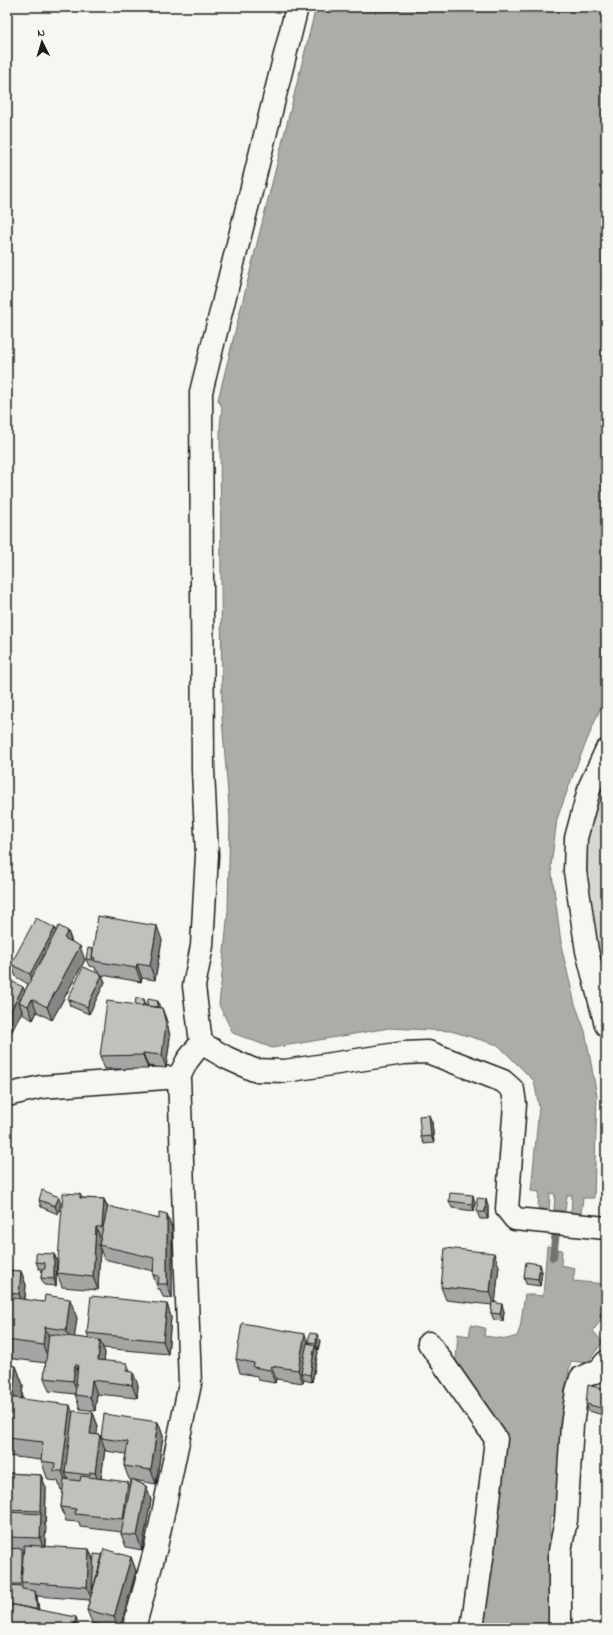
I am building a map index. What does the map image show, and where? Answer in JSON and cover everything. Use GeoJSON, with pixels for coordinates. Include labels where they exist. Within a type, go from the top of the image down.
{"type":"FeatureCollection","features":[{"type":"Feature","properties":{"kind":"street"},"geometry":{"type":"LineString","coordinates":[[134,1628],[156,1547],[190,1384],[179,1077],[201,1043],[194,986],[202,946],[207,855],[203,762],[201,392],[297,7]]}},
{"type":"Feature","properties":{"kind":"street"},"geometry":{"type":"LineString","coordinates":[[606,751],[590,786],[576,838],[575,871],[587,951],[606,1024]]}},
{"type":"Feature","properties":{"kind":"street"},"geometry":{"type":"LineString","coordinates":[[201,1043],[227,1058],[254,1070],[285,1071],[404,1053],[428,1052],[503,1081],[514,1090],[515,1104],[507,1209],[515,1219],[599,1228]]}},
{"type":"Feature","properties":{"kind":"street"},"geometry":{"type":"LineString","coordinates":[[7,1095],[41,1088],[179,1077]]}},
{"type":"Feature","properties":{"kind":"street"},"geometry":{"type":"LineString","coordinates":[[429,1343],[496,1439],[472,1628]]}},
{"type":"Feature","properties":{"kind":"street"},"geometry":{"type":"LineString","coordinates":[[560,1628],[560,1552],[566,1520],[572,1425],[577,1391],[582,1378],[599,1370],[606,1362]]}},
{"type":"Feature","properties":{"kind":"shaded area"},"geometry":{"type":"Polygon","coordinates":[[[316,7],[606,7],[606,694],[576,767],[557,819],[551,866],[562,950],[575,1004],[585,1031],[597,1096],[594,1198],[583,1198],[581,1214],[571,1213],[572,1195],[567,1195],[565,1211],[554,1210],[555,1194],[550,1193],[549,1210],[538,1208],[539,1192],[531,1191],[539,1107],[534,1081],[498,1045],[451,1031],[389,1028],[272,1048],[233,1033],[219,1005],[228,910],[230,818],[222,719],[220,427],[222,407],[218,400],[316,7]]]}},
{"type":"Feature","properties":{"kind":"shaded area"},"geometry":{"type":"Polygon","coordinates":[[[606,786],[606,985],[587,900],[587,832],[606,786]]]}},
{"type":"Feature","properties":{"kind":"shaded area"},"geometry":{"type":"Polygon","coordinates":[[[547,1246],[562,1250],[561,1265],[575,1268],[573,1281],[606,1284],[606,1313],[593,1331],[603,1342],[587,1363],[571,1361],[565,1389],[556,1516],[550,1516],[549,1628],[482,1628],[505,1438],[455,1371],[458,1334],[469,1336],[471,1325],[485,1328],[484,1336],[507,1339],[517,1336],[520,1328],[525,1294],[543,1296],[547,1246]]]}},
{"type":"Feature","properties":{"kind":"building"},"geometry":{"type":"Polygon","coordinates":[[[98,916],[157,926],[150,966],[137,964],[136,968],[94,961],[95,958],[92,957],[98,916]]]}},
{"type":"Feature","properties":{"kind":"building"},"geometry":{"type":"Polygon","coordinates":[[[36,918],[55,928],[30,974],[11,964],[36,918]]]}},
{"type":"Feature","properties":{"kind":"building"},"geometry":{"type":"Polygon","coordinates":[[[59,926],[68,931],[64,938],[80,946],[47,1007],[32,999],[28,1006],[19,1002],[59,926]]]}},
{"type":"Feature","properties":{"kind":"building"},"geometry":{"type":"Polygon","coordinates":[[[88,948],[93,949],[93,960],[86,959],[88,948]]]}},
{"type":"Feature","properties":{"kind":"building"},"geometry":{"type":"Polygon","coordinates":[[[83,967],[102,975],[87,1007],[68,999],[83,967]]]}},
{"type":"Feature","properties":{"kind":"building"},"geometry":{"type":"Polygon","coordinates":[[[7,979],[23,987],[7,1018],[7,979]]]}},
{"type":"Feature","properties":{"kind":"building"},"geometry":{"type":"Polygon","coordinates":[[[136,998],[144,999],[143,1006],[135,1005],[136,998]]]}},
{"type":"Feature","properties":{"kind":"building"},"geometry":{"type":"Polygon","coordinates":[[[148,999],[158,1001],[157,1007],[147,1006],[148,999]]]}},
{"type":"Feature","properties":{"kind":"building"},"geometry":{"type":"Polygon","coordinates":[[[107,1001],[162,1008],[166,1024],[162,1055],[143,1053],[143,1055],[100,1056],[107,1001]]]}},
{"type":"Feature","properties":{"kind":"building"},"geometry":{"type":"Polygon","coordinates":[[[429,1115],[431,1136],[421,1137],[419,1116],[429,1115]]]}},
{"type":"Feature","properties":{"kind":"building"},"geometry":{"type":"Polygon","coordinates":[[[42,1190],[59,1197],[55,1206],[39,1200],[42,1190]]]}},
{"type":"Feature","properties":{"kind":"building"},"geometry":{"type":"Polygon","coordinates":[[[63,1193],[80,1194],[80,1198],[104,1199],[102,1227],[96,1227],[93,1277],[57,1273],[63,1193]]]}},
{"type":"Feature","properties":{"kind":"building"},"geometry":{"type":"Polygon","coordinates":[[[450,1193],[473,1195],[472,1204],[449,1201],[450,1193]]]}},
{"type":"Feature","properties":{"kind":"building"},"geometry":{"type":"Polygon","coordinates":[[[477,1198],[486,1199],[485,1212],[477,1212],[477,1198]]]}},
{"type":"Feature","properties":{"kind":"building"},"geometry":{"type":"Polygon","coordinates":[[[108,1206],[159,1219],[159,1212],[167,1214],[167,1284],[158,1284],[159,1276],[153,1275],[154,1258],[99,1245],[108,1206]]]}},
{"type":"Feature","properties":{"kind":"building"},"geometry":{"type":"Polygon","coordinates":[[[445,1248],[494,1253],[490,1292],[441,1287],[445,1248]]]}},
{"type":"Feature","properties":{"kind":"building"},"geometry":{"type":"Polygon","coordinates":[[[36,1253],[54,1254],[54,1279],[41,1278],[42,1269],[45,1269],[45,1263],[36,1262],[36,1253]]]}},
{"type":"Feature","properties":{"kind":"building"},"geometry":{"type":"Polygon","coordinates":[[[526,1262],[540,1264],[538,1279],[524,1277],[526,1262]]]}},
{"type":"Feature","properties":{"kind":"building"},"geometry":{"type":"Polygon","coordinates":[[[7,1270],[21,1271],[19,1294],[7,1293],[7,1270]]]}},
{"type":"Feature","properties":{"kind":"building"},"geometry":{"type":"Polygon","coordinates":[[[45,1295],[70,1299],[66,1330],[45,1327],[43,1345],[7,1340],[7,1297],[44,1302],[45,1295]]]}},
{"type":"Feature","properties":{"kind":"building"},"geometry":{"type":"Polygon","coordinates":[[[91,1296],[167,1304],[163,1341],[87,1333],[91,1296]]]}},
{"type":"Feature","properties":{"kind":"building"},"geometry":{"type":"Polygon","coordinates":[[[492,1302],[502,1304],[500,1314],[491,1313],[492,1302]]]}},
{"type":"Feature","properties":{"kind":"building"},"geometry":{"type":"Polygon","coordinates":[[[606,1308],[606,1319],[600,1315],[606,1308]]]}},
{"type":"Feature","properties":{"kind":"building"},"geometry":{"type":"Polygon","coordinates":[[[242,1323],[305,1334],[298,1370],[271,1366],[270,1370],[253,1367],[254,1363],[236,1359],[242,1323]]]}},
{"type":"Feature","properties":{"kind":"building"},"geometry":{"type":"Polygon","coordinates":[[[310,1333],[317,1334],[316,1343],[308,1342],[310,1333]]]}},
{"type":"Feature","properties":{"kind":"building"},"geometry":{"type":"Polygon","coordinates":[[[49,1334],[100,1340],[98,1360],[127,1363],[126,1371],[133,1372],[132,1385],[92,1380],[90,1397],[75,1395],[78,1365],[75,1365],[73,1381],[44,1378],[49,1334]]]}},
{"type":"Feature","properties":{"kind":"building"},"geometry":{"type":"Polygon","coordinates":[[[307,1343],[315,1345],[310,1375],[301,1373],[307,1343]]]}},
{"type":"Feature","properties":{"kind":"building"},"geometry":{"type":"Polygon","coordinates":[[[7,1365],[16,1366],[13,1393],[7,1392],[7,1365]]]}},
{"type":"Feature","properties":{"kind":"building"},"geometry":{"type":"Polygon","coordinates":[[[588,1385],[606,1390],[605,1409],[586,1404],[588,1385]]]}},
{"type":"Feature","properties":{"kind":"building"},"geometry":{"type":"Polygon","coordinates":[[[7,1397],[70,1405],[62,1471],[54,1471],[55,1463],[41,1461],[43,1442],[7,1438],[7,1397]]]}},
{"type":"Feature","properties":{"kind":"building"},"geometry":{"type":"Polygon","coordinates":[[[606,1405],[606,1422],[602,1420],[606,1405]]]}},
{"type":"Feature","properties":{"kind":"building"},"geometry":{"type":"Polygon","coordinates":[[[73,1411],[93,1413],[90,1434],[100,1435],[95,1473],[90,1472],[90,1475],[65,1472],[73,1411]]]}},
{"type":"Feature","properties":{"kind":"building"},"geometry":{"type":"Polygon","coordinates":[[[104,1414],[158,1422],[151,1470],[124,1466],[128,1442],[101,1438],[104,1414]]]}},
{"type":"Feature","properties":{"kind":"building"},"geometry":{"type":"Polygon","coordinates":[[[7,1473],[41,1475],[40,1511],[7,1510],[7,1473]]]}},
{"type":"Feature","properties":{"kind":"building"},"geometry":{"type":"Polygon","coordinates":[[[81,1476],[128,1482],[123,1519],[75,1514],[76,1509],[61,1507],[64,1479],[80,1481],[81,1476]]]}},
{"type":"Feature","properties":{"kind":"building"},"geometry":{"type":"Polygon","coordinates":[[[132,1479],[146,1486],[137,1536],[121,1534],[132,1479]]]}},
{"type":"Feature","properties":{"kind":"building"},"geometry":{"type":"Polygon","coordinates":[[[7,1512],[41,1514],[40,1538],[7,1537],[7,1512]]]}},
{"type":"Feature","properties":{"kind":"building"},"geometry":{"type":"Polygon","coordinates":[[[24,1545],[89,1549],[87,1587],[21,1582],[24,1545]]]}},
{"type":"Feature","properties":{"kind":"building"},"geometry":{"type":"Polygon","coordinates":[[[22,1548],[22,1584],[7,1584],[7,1549],[22,1548]]]}},
{"type":"Feature","properties":{"kind":"building"},"geometry":{"type":"Polygon","coordinates":[[[104,1549],[131,1557],[114,1617],[87,1610],[104,1549]]]}},
{"type":"Feature","properties":{"kind":"building"},"geometry":{"type":"Polygon","coordinates":[[[94,1554],[103,1555],[92,1593],[94,1554]]]}},
{"type":"Feature","properties":{"kind":"building"},"geometry":{"type":"Polygon","coordinates":[[[7,1585],[22,1586],[22,1589],[35,1591],[37,1610],[9,1604],[9,1606],[7,1585]]]}},
{"type":"Feature","properties":{"kind":"building"},"geometry":{"type":"Polygon","coordinates":[[[7,1604],[9,1616],[7,1616],[7,1604]]]}},
{"type":"Feature","properties":{"kind":"building"},"geometry":{"type":"Polygon","coordinates":[[[9,1604],[76,1617],[74,1626],[82,1628],[30,1628],[9,1625],[9,1604]]]}},
{"type":"Feature","properties":{"kind":"waterway"},"geometry":{"type":"LineString","coordinates":[[553,1257],[557,1223]]}}]}
